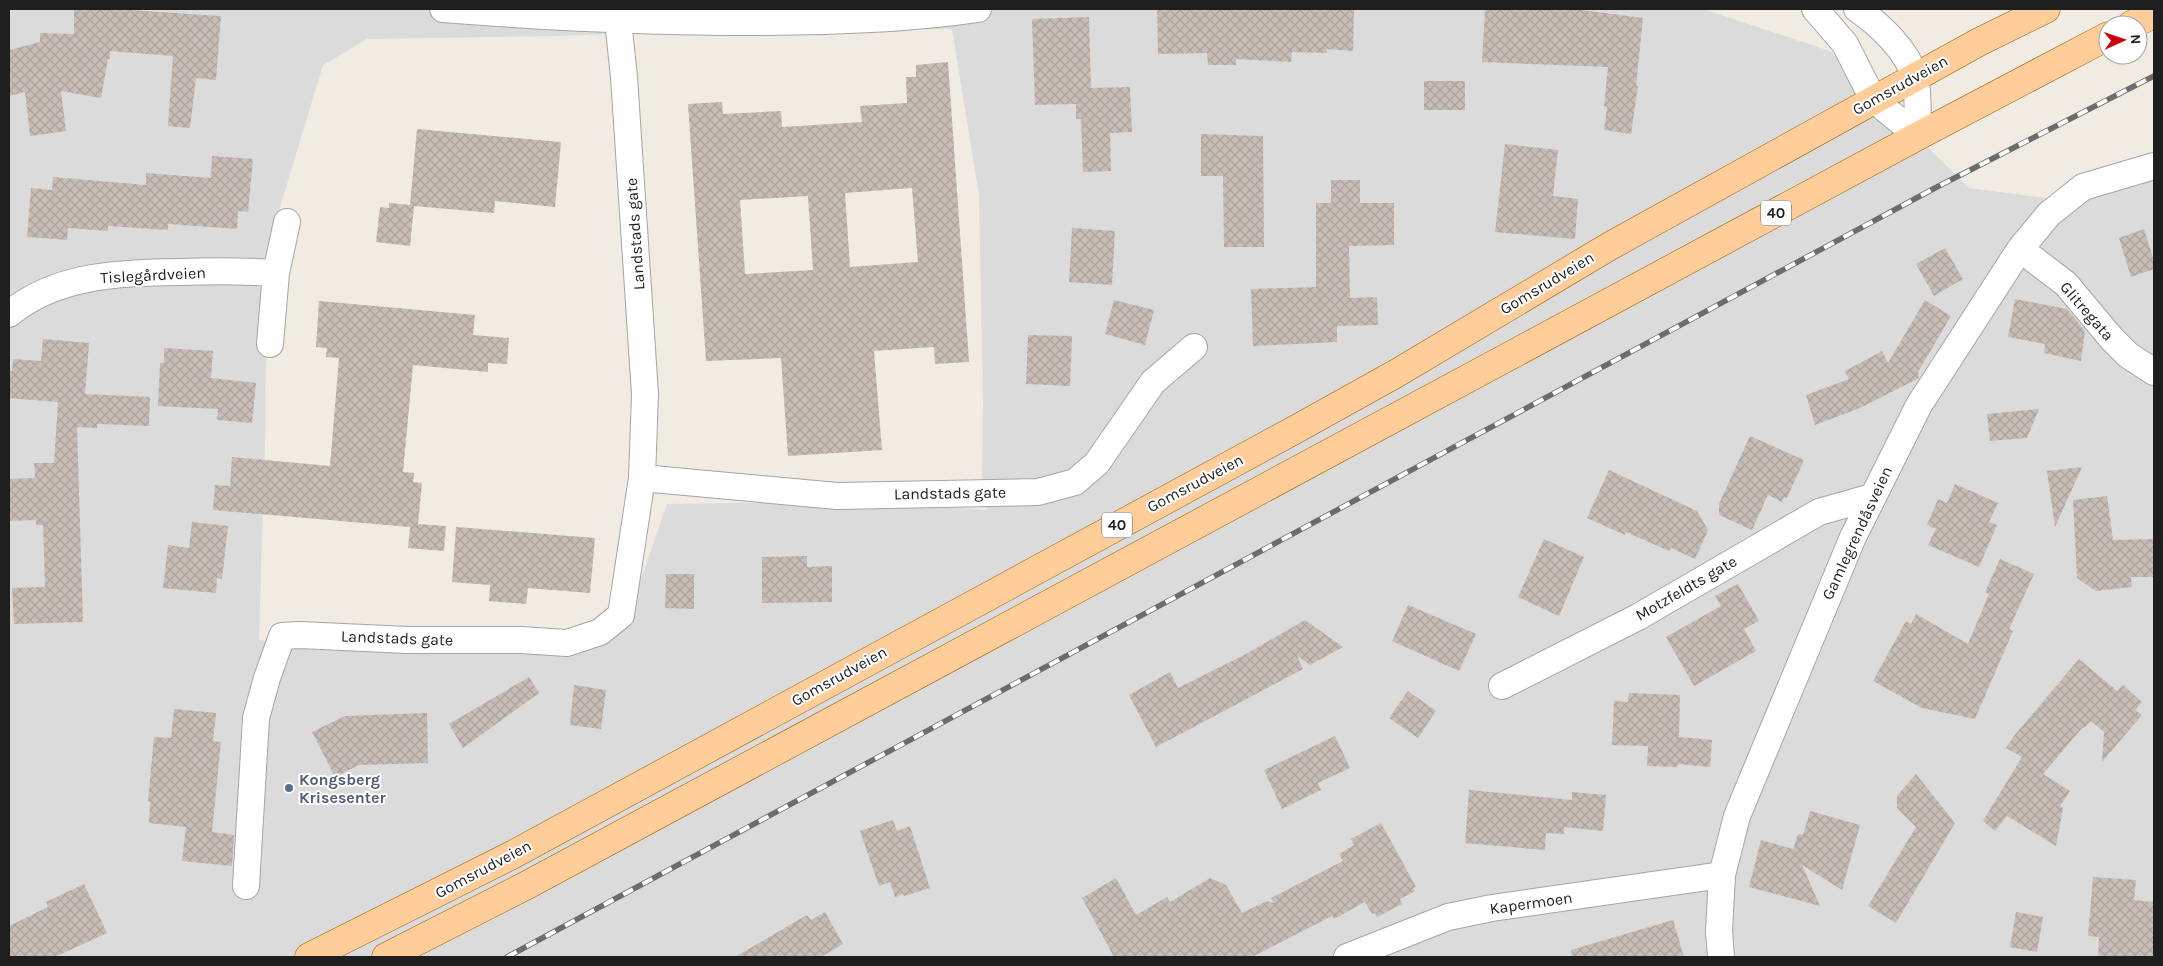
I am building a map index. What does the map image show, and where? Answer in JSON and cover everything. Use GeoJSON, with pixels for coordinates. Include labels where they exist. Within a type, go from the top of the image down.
{"type":"FeatureCollection","features":[{"type":"Feature","properties":{"kind":"main road","name":"Gomsrudveien"},"geometry":{"type":"LineString","coordinates":[[309,957],[514,854],[1300,427],[1397,373],[1610,246],[1874,99],[1979,42],[2046,9]]}},
{"type":"Feature","properties":{"kind":"main road","name":"40"},"geometry":{"type":"LineString","coordinates":[[386,957],[547,875],[1918,136],[2098,41]]}},
{"type":"Feature","properties":{"kind":"street"},"geometry":{"type":"LineString","coordinates":[[443,9],[618,20],[815,22],[900,17],[978,9]]}},
{"type":"Feature","properties":{"kind":"street"},"geometry":{"type":"LineString","coordinates":[[1815,9],[1845,44],[1874,99],[1918,136]]}},
{"type":"Feature","properties":{"kind":"street"},"geometry":{"type":"LineString","coordinates":[[1857,9],[1874,21],[1887,34],[1904,55],[1915,77],[1918,136]]}},
{"type":"Feature","properties":{"kind":"street","name":"Landstads gate"},"geometry":{"type":"LineString","coordinates":[[246,886],[256,718],[267,678],[282,636],[300,635],[408,640],[521,640],[567,643],[600,632],[621,615],[642,478],[645,394],[624,77],[618,20]]}},
{"type":"Feature","properties":{"kind":"street","name":"Gamlegrendåsveien"},"geometry":{"type":"LineString","coordinates":[[1721,957],[1719,932],[1722,875],[1737,816],[1852,536],[1919,405],[2020,249],[2048,214],[2083,187],[2116,179],[2154,166]]}},
{"type":"Feature","properties":{"kind":"street"},"geometry":{"type":"LineString","coordinates":[[270,344],[276,274],[287,222]]}},
{"type":"Feature","properties":{"kind":"street","name":"Glitregata"},"geometry":{"type":"LineString","coordinates":[[2020,249],[2066,284],[2112,339],[2128,355],[2154,372]]}},
{"type":"Feature","properties":{"kind":"street","name":"Tislegårdveien"},"geometry":{"type":"LineString","coordinates":[[9,314],[24,301],[74,281],[123,273],[246,271],[276,274]]}},
{"type":"Feature","properties":{"kind":"street","name":"Landstads gate"},"geometry":{"type":"LineString","coordinates":[[642,478],[837,496],[1038,492],[1075,482],[1097,463],[1153,382],[1194,347]]}},
{"type":"Feature","properties":{"kind":"street","name":"Motzfeldts gate"},"geometry":{"type":"LineString","coordinates":[[1502,686],[1638,617],[1819,512],[1872,497]]}},
{"type":"Feature","properties":{"kind":"street","name":"Kapermoen"},"geometry":{"type":"LineString","coordinates":[[1347,957],[1448,917],[1492,908],[1722,875]]}},
{"type":"Feature","properties":{"kind":"shaded area"},"geometry":{"type":"Polygon","coordinates":[[[9,9],[1703,9],[1830,51],[1969,188],[2053,199],[2154,176],[2154,957],[9,957],[9,9]],[[755,28],[559,36],[367,39],[323,65],[267,250],[265,443],[259,640],[333,651],[525,643],[627,619],[667,504],[854,501],[987,510],[982,486],[983,402],[979,195],[952,29],[755,28]]]}},
{"type":"Feature","properties":{"kind":"building"},"geometry":{"type":"Polygon","coordinates":[[[74,9],[114,9],[221,16],[216,80],[196,78],[190,128],[168,126],[173,56],[110,51],[110,59],[108,59],[101,98],[61,91],[66,131],[30,136],[25,92],[9,96],[9,50],[40,42],[40,33],[74,34],[74,9]]]}},
{"type":"Feature","properties":{"kind":"building"},"geometry":{"type":"Polygon","coordinates":[[[1157,9],[1354,9],[1353,51],[1326,49],[1327,53],[1292,52],[1291,62],[1236,59],[1236,65],[1208,65],[1207,53],[1158,54],[1157,9]]]}},
{"type":"Feature","properties":{"kind":"building"},"geometry":{"type":"Polygon","coordinates":[[[1485,9],[1575,9],[1643,18],[1636,86],[1638,86],[1631,134],[1604,130],[1607,107],[1604,106],[1608,67],[1482,62],[1485,9]]]}},
{"type":"Feature","properties":{"kind":"building"},"geometry":{"type":"Polygon","coordinates":[[[1089,17],[1091,88],[1130,87],[1132,132],[1110,133],[1111,171],[1083,172],[1081,119],[1076,119],[1076,104],[1035,105],[1032,19],[1089,17]]]}},
{"type":"Feature","properties":{"kind":"building"},"geometry":{"type":"Polygon","coordinates":[[[948,62],[969,362],[935,364],[934,347],[874,351],[882,450],[788,456],[781,358],[706,361],[688,104],[722,102],[723,114],[781,111],[782,127],[862,122],[860,106],[907,103],[906,77],[916,77],[916,65],[948,62]],[[912,188],[845,193],[850,267],[918,262],[912,188]],[[808,196],[740,200],[745,274],[813,270],[808,196]]]}},
{"type":"Feature","properties":{"kind":"building"},"geometry":{"type":"Polygon","coordinates":[[[1424,81],[1465,81],[1465,110],[1424,110],[1424,81]]]}},
{"type":"Feature","properties":{"kind":"building"},"geometry":{"type":"Polygon","coordinates":[[[417,129],[561,142],[555,207],[495,201],[494,213],[414,206],[410,246],[376,242],[380,207],[389,208],[389,203],[410,205],[417,129]]]}},
{"type":"Feature","properties":{"kind":"building"},"geometry":{"type":"Polygon","coordinates":[[[1201,134],[1263,136],[1264,247],[1224,247],[1223,176],[1201,176],[1201,134]]]}},
{"type":"Feature","properties":{"kind":"building"},"geometry":{"type":"Polygon","coordinates":[[[1505,144],[1558,150],[1553,196],[1578,199],[1575,239],[1495,232],[1505,144]]]}},
{"type":"Feature","properties":{"kind":"building"},"geometry":{"type":"Polygon","coordinates":[[[212,156],[253,159],[248,212],[238,211],[237,229],[168,224],[168,230],[108,226],[108,231],[68,228],[67,240],[27,237],[31,188],[52,190],[53,177],[146,185],[146,173],[211,178],[212,156]]]}},
{"type":"Feature","properties":{"kind":"building"},"geometry":{"type":"Polygon","coordinates":[[[1331,180],[1360,180],[1360,203],[1394,203],[1394,245],[1349,246],[1350,298],[1377,297],[1378,325],[1337,326],[1337,342],[1253,346],[1251,289],[1316,287],[1316,203],[1331,203],[1331,180]]]}},
{"type":"Feature","properties":{"kind":"building"},"geometry":{"type":"Polygon","coordinates":[[[1072,228],[1115,231],[1112,285],[1069,282],[1072,228]]]}},
{"type":"Feature","properties":{"kind":"building"},"geometry":{"type":"Polygon","coordinates":[[[2144,229],[2154,261],[2154,269],[2131,277],[2119,238],[2144,229]]]}},
{"type":"Feature","properties":{"kind":"building"},"geometry":{"type":"Polygon","coordinates":[[[1945,248],[1963,279],[1934,296],[1916,264],[1945,248]]]}},
{"type":"Feature","properties":{"kind":"building"},"geometry":{"type":"Polygon","coordinates":[[[2015,299],[2067,309],[2085,331],[2081,361],[2044,353],[2045,344],[2008,337],[2015,299]]]}},
{"type":"Feature","properties":{"kind":"building"},"geometry":{"type":"Polygon","coordinates":[[[1114,300],[1154,310],[1145,345],[1105,334],[1114,300]]]}},
{"type":"Feature","properties":{"kind":"building"},"geometry":{"type":"Polygon","coordinates":[[[1925,300],[1951,316],[1918,372],[1919,378],[1860,408],[1815,425],[1806,395],[1849,379],[1845,371],[1882,351],[1888,363],[1925,300]]]}},
{"type":"Feature","properties":{"kind":"building"},"geometry":{"type":"Polygon","coordinates":[[[319,301],[475,315],[473,335],[509,338],[507,364],[488,363],[488,372],[413,365],[403,472],[414,473],[413,482],[422,483],[418,524],[446,526],[444,551],[408,548],[410,527],[213,510],[215,485],[230,486],[232,457],[330,466],[339,358],[326,357],[327,348],[316,347],[319,301]]]}},
{"type":"Feature","properties":{"kind":"building"},"geometry":{"type":"Polygon","coordinates":[[[1028,335],[1072,336],[1070,386],[1026,384],[1028,335]]]}},
{"type":"Feature","properties":{"kind":"building"},"geometry":{"type":"Polygon","coordinates":[[[43,339],[89,343],[85,394],[150,397],[149,426],[97,424],[97,428],[77,427],[83,622],[14,624],[12,588],[45,587],[43,525],[36,525],[36,520],[9,521],[9,479],[35,478],[34,463],[54,463],[58,402],[9,398],[9,371],[12,371],[13,359],[41,361],[43,339]]]}},
{"type":"Feature","properties":{"kind":"building"},"geometry":{"type":"Polygon","coordinates":[[[164,348],[213,351],[211,378],[256,383],[252,423],[217,420],[218,409],[158,406],[160,363],[164,363],[164,348]]]}},
{"type":"Feature","properties":{"kind":"building"},"geometry":{"type":"Polygon","coordinates":[[[2039,409],[2027,438],[1990,441],[1987,414],[2039,409]]]}},
{"type":"Feature","properties":{"kind":"building"},"geometry":{"type":"Polygon","coordinates":[[[1750,436],[1804,460],[1787,498],[1784,497],[1782,502],[1768,495],[1752,530],[1719,515],[1719,504],[1750,436]]]}},
{"type":"Feature","properties":{"kind":"building"},"geometry":{"type":"Polygon","coordinates":[[[2082,467],[2055,527],[2047,471],[2082,467]]]}},
{"type":"Feature","properties":{"kind":"building"},"geometry":{"type":"Polygon","coordinates":[[[1609,470],[1697,511],[1708,530],[1695,559],[1671,548],[1669,551],[1626,532],[1625,535],[1587,518],[1609,470]]]}},
{"type":"Feature","properties":{"kind":"building"},"geometry":{"type":"Polygon","coordinates":[[[1955,484],[1998,503],[1989,522],[1997,525],[1979,567],[1928,545],[1936,529],[1927,525],[1938,499],[1947,503],[1955,484]]]}},
{"type":"Feature","properties":{"kind":"building"},"geometry":{"type":"Polygon","coordinates":[[[2107,496],[2113,540],[2154,539],[2154,577],[2131,577],[2132,587],[2096,591],[2077,578],[2073,500],[2107,496]]]}},
{"type":"Feature","properties":{"kind":"building"},"geometry":{"type":"Polygon","coordinates":[[[192,522],[228,526],[222,579],[217,578],[216,593],[163,588],[168,545],[189,548],[192,522]]]}},
{"type":"Feature","properties":{"kind":"building"},"geometry":{"type":"Polygon","coordinates":[[[456,527],[595,538],[590,593],[528,588],[526,604],[489,601],[490,585],[452,582],[456,527]]]}},
{"type":"Feature","properties":{"kind":"building"},"geometry":{"type":"Polygon","coordinates":[[[1544,539],[1584,557],[1559,616],[1518,597],[1544,539]]]}},
{"type":"Feature","properties":{"kind":"building"},"geometry":{"type":"Polygon","coordinates":[[[807,556],[807,567],[832,566],[832,602],[762,603],[762,557],[807,556]]]}},
{"type":"Feature","properties":{"kind":"building"},"geometry":{"type":"Polygon","coordinates":[[[2000,559],[2034,574],[2009,629],[2013,631],[1975,719],[1922,708],[1873,681],[1906,621],[1911,624],[1916,614],[1968,644],[1989,594],[1985,592],[2000,559]]]}},
{"type":"Feature","properties":{"kind":"building"},"geometry":{"type":"Polygon","coordinates":[[[666,574],[694,574],[694,609],[665,608],[666,574]]]}},
{"type":"Feature","properties":{"kind":"building"},"geometry":{"type":"Polygon","coordinates":[[[1738,584],[1759,621],[1744,629],[1756,651],[1694,686],[1666,637],[1721,606],[1715,596],[1738,584]]]}},
{"type":"Feature","properties":{"kind":"building"},"geometry":{"type":"Polygon","coordinates":[[[1408,605],[1476,634],[1459,671],[1392,641],[1408,605]]]}},
{"type":"Feature","properties":{"kind":"building"},"geometry":{"type":"Polygon","coordinates":[[[1305,620],[1343,647],[1310,665],[1297,656],[1303,669],[1156,747],[1129,695],[1170,672],[1178,688],[1246,654],[1305,620]]]}},
{"type":"Feature","properties":{"kind":"building"},"geometry":{"type":"Polygon","coordinates":[[[2079,659],[2117,691],[2123,685],[2142,702],[2135,710],[2142,715],[2102,762],[2104,732],[2091,721],[2083,727],[2043,774],[2070,791],[2060,806],[2063,808],[2056,846],[2007,816],[1995,831],[1983,821],[2022,757],[2006,748],[2079,659]]]}},
{"type":"Feature","properties":{"kind":"building"},"geometry":{"type":"Polygon","coordinates":[[[529,677],[539,693],[463,748],[449,724],[529,677]]]}},
{"type":"Feature","properties":{"kind":"building"},"geometry":{"type":"Polygon","coordinates":[[[574,685],[606,690],[601,729],[570,725],[574,685]]]}},
{"type":"Feature","properties":{"kind":"building"},"geometry":{"type":"Polygon","coordinates":[[[1408,691],[1436,711],[1418,738],[1389,718],[1408,691]]]}},
{"type":"Feature","properties":{"kind":"building"},"geometry":{"type":"Polygon","coordinates":[[[1629,693],[1680,695],[1679,737],[1712,740],[1710,767],[1678,764],[1677,767],[1647,766],[1648,746],[1612,745],[1614,701],[1628,702],[1629,693]]]}},
{"type":"Feature","properties":{"kind":"building"},"geometry":{"type":"Polygon","coordinates":[[[174,709],[216,713],[213,741],[221,742],[212,832],[234,835],[232,866],[182,861],[186,827],[149,823],[150,802],[148,801],[154,737],[171,738],[174,709]]]}},
{"type":"Feature","properties":{"kind":"building"},"geometry":{"type":"Polygon","coordinates":[[[427,713],[428,763],[359,765],[335,777],[312,732],[345,716],[427,713]]]}},
{"type":"Feature","properties":{"kind":"building"},"geometry":{"type":"Polygon","coordinates":[[[1335,736],[1350,768],[1318,783],[1321,790],[1282,809],[1264,770],[1335,736]]]}},
{"type":"Feature","properties":{"kind":"building"},"geometry":{"type":"Polygon","coordinates":[[[1916,774],[1955,823],[1896,923],[1868,906],[1916,827],[1897,808],[1897,796],[1916,774]]]}},
{"type":"Feature","properties":{"kind":"building"},"geometry":{"type":"Polygon","coordinates":[[[1469,790],[1572,800],[1572,792],[1606,795],[1603,831],[1564,827],[1564,834],[1546,833],[1545,850],[1465,843],[1469,790]]]}},
{"type":"Feature","properties":{"kind":"building"},"geometry":{"type":"Polygon","coordinates":[[[1810,811],[1860,825],[1842,890],[1802,865],[1820,906],[1749,887],[1761,840],[1793,849],[1798,834],[1803,835],[1810,811]]]}},
{"type":"Feature","properties":{"kind":"building"},"geometry":{"type":"Polygon","coordinates":[[[893,820],[897,831],[910,826],[930,888],[895,897],[890,882],[879,886],[860,831],[893,820]]]}},
{"type":"Feature","properties":{"kind":"building"},"geometry":{"type":"Polygon","coordinates":[[[1381,823],[1416,887],[1413,888],[1415,891],[1400,899],[1402,904],[1377,917],[1375,913],[1372,914],[1365,902],[1334,919],[1332,916],[1252,957],[1114,957],[1082,898],[1116,878],[1136,915],[1167,897],[1170,902],[1210,878],[1226,885],[1242,913],[1267,901],[1274,903],[1271,898],[1343,861],[1339,854],[1354,845],[1351,839],[1381,823]]]}},
{"type":"Feature","properties":{"kind":"building"},"geometry":{"type":"Polygon","coordinates":[[[2093,877],[2136,880],[2134,900],[2154,902],[2154,957],[2098,957],[2099,937],[2088,936],[2093,877]]]}},
{"type":"Feature","properties":{"kind":"building"},"geometry":{"type":"Polygon","coordinates":[[[84,884],[107,933],[55,957],[9,957],[9,926],[48,907],[46,902],[84,884]]]}},
{"type":"Feature","properties":{"kind":"building"},"geometry":{"type":"Polygon","coordinates":[[[825,912],[843,944],[821,957],[735,957],[807,915],[811,920],[825,912]]]}},
{"type":"Feature","properties":{"kind":"building"},"geometry":{"type":"Polygon","coordinates":[[[2016,912],[2043,917],[2037,952],[2010,947],[2016,912]]]}},
{"type":"Feature","properties":{"kind":"building"},"geometry":{"type":"Polygon","coordinates":[[[1673,920],[1684,957],[1572,957],[1571,950],[1673,920]]]}},
{"type":"Feature","properties":{"kind":"railway"},"geometry":{"type":"LineString","coordinates":[[507,957],[1935,188],[2154,76]]}},
{"type":"Feature","properties":{"kind":"place","name":"Kongsberg Krisesenter"},"geometry":{"type":"Point","coordinates":[289,788]}}]}
